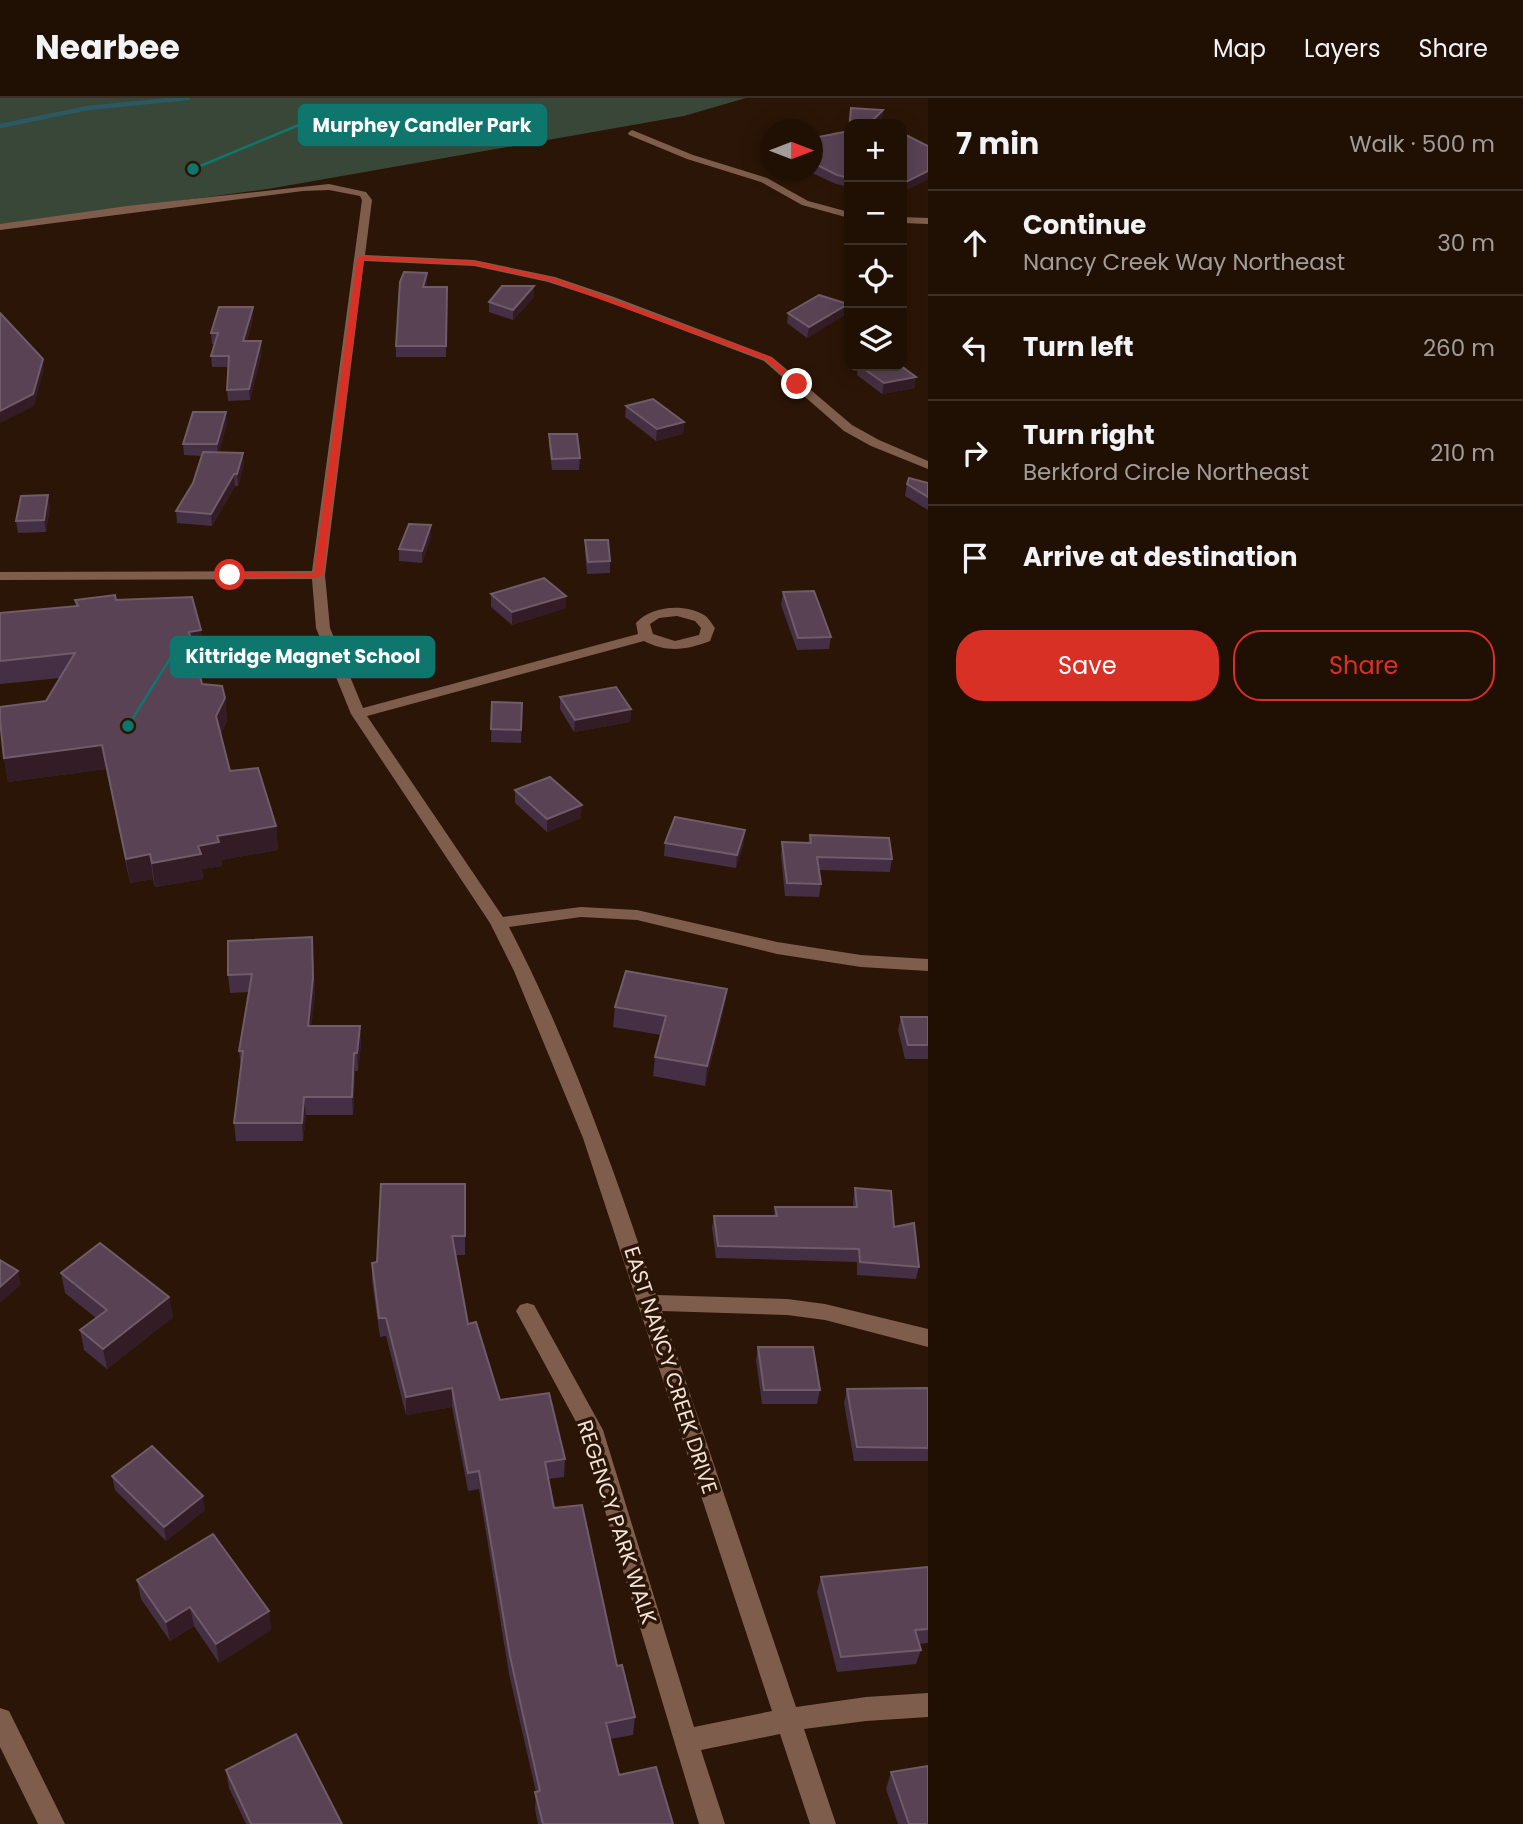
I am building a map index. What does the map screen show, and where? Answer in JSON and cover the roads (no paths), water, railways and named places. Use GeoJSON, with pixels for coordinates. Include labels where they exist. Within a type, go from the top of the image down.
{"type":"FeatureCollection","features":[{"type":"Feature","properties":{"kind":"street"},"geometry":{"type":"LineString","coordinates":[[632,133],[690,157],[764,180],[805,203],[844,214]]}},
{"type":"Feature","properties":{"kind":"street"},"geometry":{"type":"LineString","coordinates":[[0,227],[233,196],[328,187],[363,194],[367,200],[359,245],[361,258],[318,575],[323,628],[358,714],[646,636]]}},
{"type":"Feature","properties":{"kind":"street"},"geometry":{"type":"LineString","coordinates":[[907,220],[928,221]]}},
{"type":"Feature","properties":{"kind":"street"},"geometry":{"type":"LineString","coordinates":[[361,258],[474,263],[551,279],[610,299],[768,359],[848,428],[875,443],[928,465]]}},
{"type":"Feature","properties":{"kind":"street"},"geometry":{"type":"LineString","coordinates":[[0,576],[318,575]]}},
{"type":"Feature","properties":{"kind":"street","name":"EAST NANCY CREEK DRIVE"},"geometry":{"type":"LineString","coordinates":[[358,714],[498,923],[533,995],[593,1138],[823,1824]]}},
{"type":"Feature","properties":{"kind":"street"},"geometry":{"type":"LineString","coordinates":[[498,923],[581,912],[637,915],[777,948],[861,961],[928,965]]}},
{"type":"Feature","properties":{"kind":"street"},"geometry":{"type":"LineString","coordinates":[[650,1304],[667,1302],[813,1310],[928,1338]]}},
{"type":"Feature","properties":{"kind":"street","name":"REGENCY PARK WALK"},"geometry":{"type":"LineString","coordinates":[[527,1311],[592,1430],[712,1824]]}},
{"type":"Feature","properties":{"kind":"street"},"geometry":{"type":"LineString","coordinates":[[685,1741],[788,1720],[879,1706],[928,1705]]}},
{"type":"Feature","properties":{"kind":"street"},"geometry":{"type":"LineString","coordinates":[[0,1720],[52,1824]]}},
{"type":"Feature","properties":{"kind":"waterway"},"geometry":{"type":"LineString","coordinates":[[0,126],[88,108],[188,98]]}},
{"type":"Feature","properties":{"kind":"place","name":"Murphey Candler Park"},"geometry":{"type":"Point","coordinates":[193,169]}},
{"type":"Feature","properties":{"kind":"place","name":"Kittridge Magnet School"},"geometry":{"type":"Point","coordinates":[128,726]}}]}
